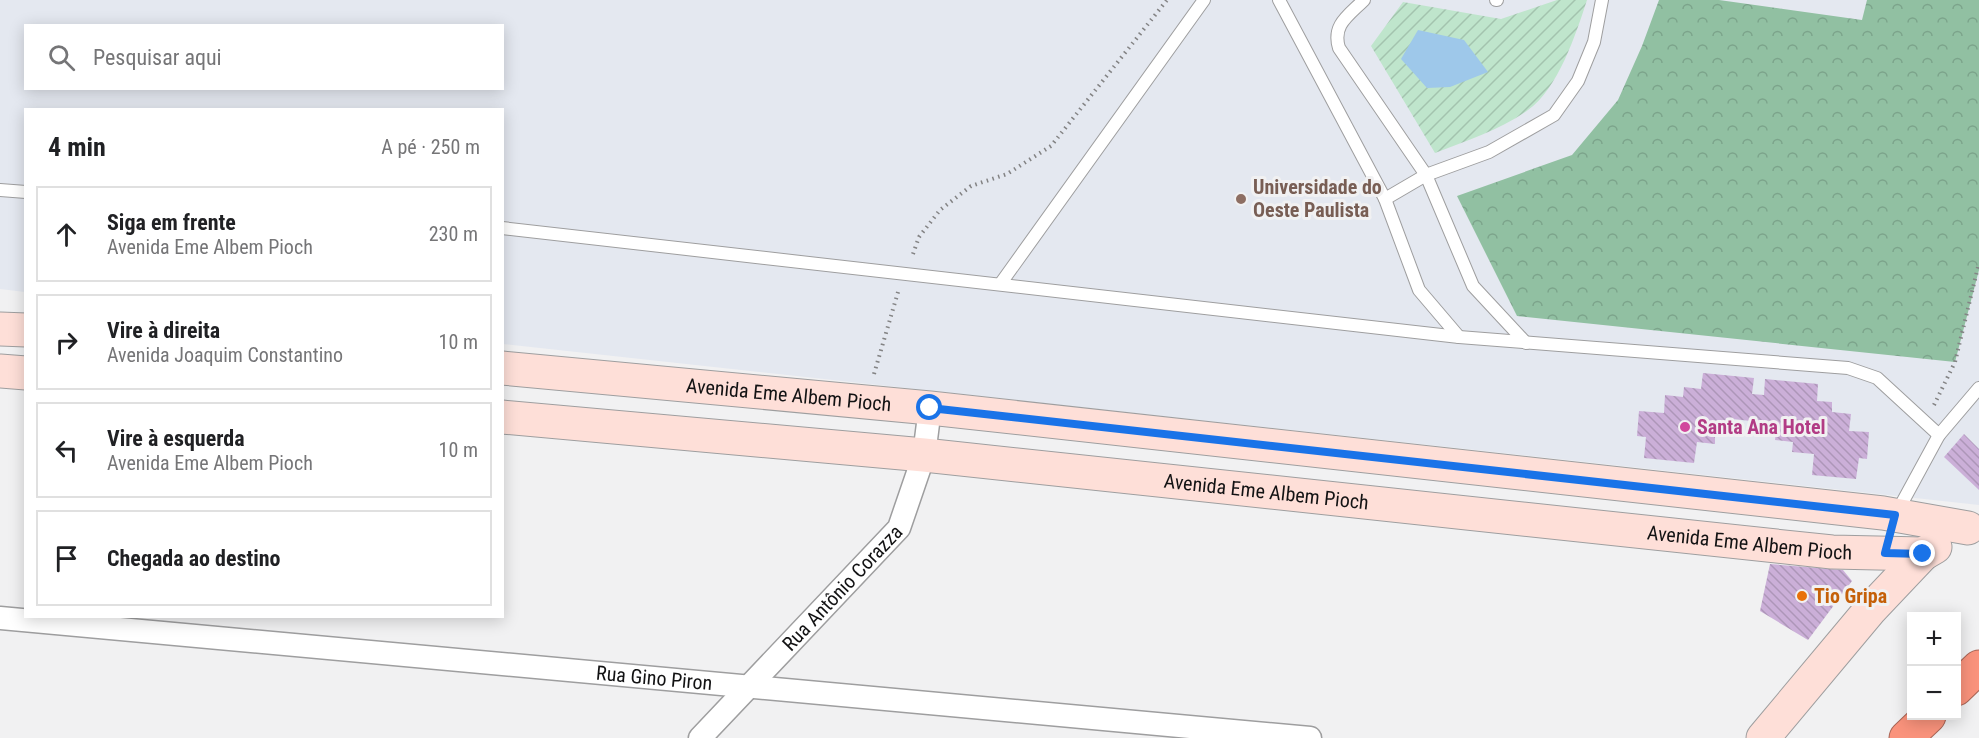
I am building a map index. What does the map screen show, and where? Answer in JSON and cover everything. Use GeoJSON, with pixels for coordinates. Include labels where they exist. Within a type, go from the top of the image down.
{"type":"FeatureCollection","features":[{"type":"Feature","properties":{"kind":"highway"},"geometry":{"type":"LineString","coordinates":[[1961,684],[1979,667]]}},
{"type":"Feature","properties":{"kind":"highway"},"geometry":{"type":"LineString","coordinates":[[1906,738],[1926,720]]}},
{"type":"Feature","properties":{"kind":"highway"},"geometry":{"type":"LineString","coordinates":[[1912,738],[1927,720]]}},
{"type":"Feature","properties":{"kind":"street"},"geometry":{"type":"LineString","coordinates":[[0,329],[24,330]]}},
{"type":"Feature","properties":{"kind":"street","name":"Avenida Eme Albem Pioch"},"geometry":{"type":"LineString","coordinates":[[504,368],[930,408],[1973,525]]}},
{"type":"Feature","properties":{"kind":"street"},"geometry":{"type":"LineString","coordinates":[[0,370],[24,373]]}},
{"type":"Feature","properties":{"kind":"street","name":"Rua Antônio Corazza"},"geometry":{"type":"LineString","coordinates":[[700,738],[899,528],[924,455],[930,408]]}},
{"type":"Feature","properties":{"kind":"street","name":"Avenida Eme Albem Pioch"},"geometry":{"type":"LineString","coordinates":[[504,417],[924,455],[1832,552],[1923,554]]}},
{"type":"Feature","properties":{"kind":"street"},"geometry":{"type":"LineString","coordinates":[[1870,610],[1895,515]]}},
{"type":"Feature","properties":{"kind":"street"},"geometry":{"type":"LineString","coordinates":[[1763,738],[1870,610],[1923,554],[1973,525]]}},
{"type":"Feature","properties":{"kind":"street","name":"Rua Gino Piron"},"geometry":{"type":"LineString","coordinates":[[0,618],[1310,738]]}},
{"type":"Feature","properties":{"kind":"lane"},"geometry":{"type":"LineString","coordinates":[[1001,283],[1204,0]]}},
{"type":"Feature","properties":{"kind":"lane"},"geometry":{"type":"LineString","coordinates":[[1279,0],[1385,199],[1419,290],[1459,337]]}},
{"type":"Feature","properties":{"kind":"lane"},"geometry":{"type":"LineString","coordinates":[[1364,0],[1339,26],[1335,35],[1340,48],[1426,175],[1473,286],[1526,343]]}},
{"type":"Feature","properties":{"kind":"lane"},"geometry":{"type":"LineString","coordinates":[[1385,199],[1426,175],[1489,152],[1554,115],[1578,81],[1594,42],[1602,0]]}},
{"type":"Feature","properties":{"kind":"lane"},"geometry":{"type":"LineString","coordinates":[[0,190],[24,192]]}},
{"type":"Feature","properties":{"kind":"lane"},"geometry":{"type":"LineString","coordinates":[[504,228],[1001,283],[1459,337],[1848,368],[1877,378],[1939,435]]}},
{"type":"Feature","properties":{"kind":"lane"},"geometry":{"type":"LineString","coordinates":[[1895,515],[1939,435],[1979,388]]}},
{"type":"Feature","properties":{"kind":"path"},"geometry":{"type":"LineString","coordinates":[[860,402],[878,364],[919,237],[940,210],[971,186],[1007,174],[1052,146],[1167,0]]}},
{"type":"Feature","properties":{"kind":"path"},"geometry":{"type":"LineString","coordinates":[[1925,424],[1955,362],[1979,263]]}},
{"type":"Feature","properties":{"kind":"shaded area","name":"Universidade do Oeste Paulista"},"geometry":{"type":"Polygon","coordinates":[[[0,0],[1979,0],[1979,505],[504,344],[504,108],[24,108],[24,292],[0,289],[0,0]]]}},
{"type":"Feature","properties":{"kind":"green space"},"geometry":{"type":"Polygon","coordinates":[[[1557,0],[1587,0],[1565,60],[1539,101],[1506,123],[1435,153],[1371,46],[1403,2],[1501,19],[1557,0]]]}},
{"type":"Feature","properties":{"kind":"green space"},"geometry":{"type":"Polygon","coordinates":[[[1659,0],[1719,0],[1862,20],[1867,0],[1979,0],[1979,270],[1955,362],[1517,316],[1457,196],[1572,155],[1618,100],[1659,0]]]}},
{"type":"Feature","properties":{"kind":"water"},"geometry":{"type":"Polygon","coordinates":[[[1418,30],[1464,40],[1488,72],[1450,87],[1427,88],[1401,59],[1418,30]]]}},
{"type":"Feature","properties":{"kind":"building","name":"Santa Ana Hotel"},"geometry":{"type":"Polygon","coordinates":[[[1703,373],[1754,378],[1752,394],[1764,395],[1765,379],[1818,384],[1817,401],[1832,402],[1832,412],[1851,414],[1849,431],[1869,432],[1867,459],[1859,458],[1856,479],[1812,475],[1814,454],[1792,452],[1793,442],[1775,440],[1777,424],[1733,419],[1731,436],[1715,434],[1715,444],[1697,442],[1694,463],[1644,458],[1646,437],[1637,436],[1639,411],[1664,413],[1665,395],[1683,397],[1684,387],[1701,389],[1703,373]]]}},
{"type":"Feature","properties":{"kind":"building"},"geometry":{"type":"Polygon","coordinates":[[[1964,434],[1979,449],[1979,490],[1944,457],[1964,434]]]}},
{"type":"Feature","properties":{"kind":"building","name":"Tio Gripa"},"geometry":{"type":"Polygon","coordinates":[[[1770,564],[1843,570],[1852,581],[1808,640],[1760,611],[1770,564]]]}},
{"type":"Feature","properties":{"kind":"place","name":"Universidade do Oeste Paulista"},"geometry":{"type":"Point","coordinates":[1241,199]}},
{"type":"Feature","properties":{"kind":"place","name":"Santa Ana Hotel"},"geometry":{"type":"Point","coordinates":[1685,427]}},
{"type":"Feature","properties":{"kind":"place","name":"Tio Gripa"},"geometry":{"type":"Point","coordinates":[1802,596]}},
{"type":"Feature","properties":{"kind":"route"},"geometry":{"type":"LineString","coordinates":[[930,408],[1895,515],[1885,553],[1923,554]]}}]}
